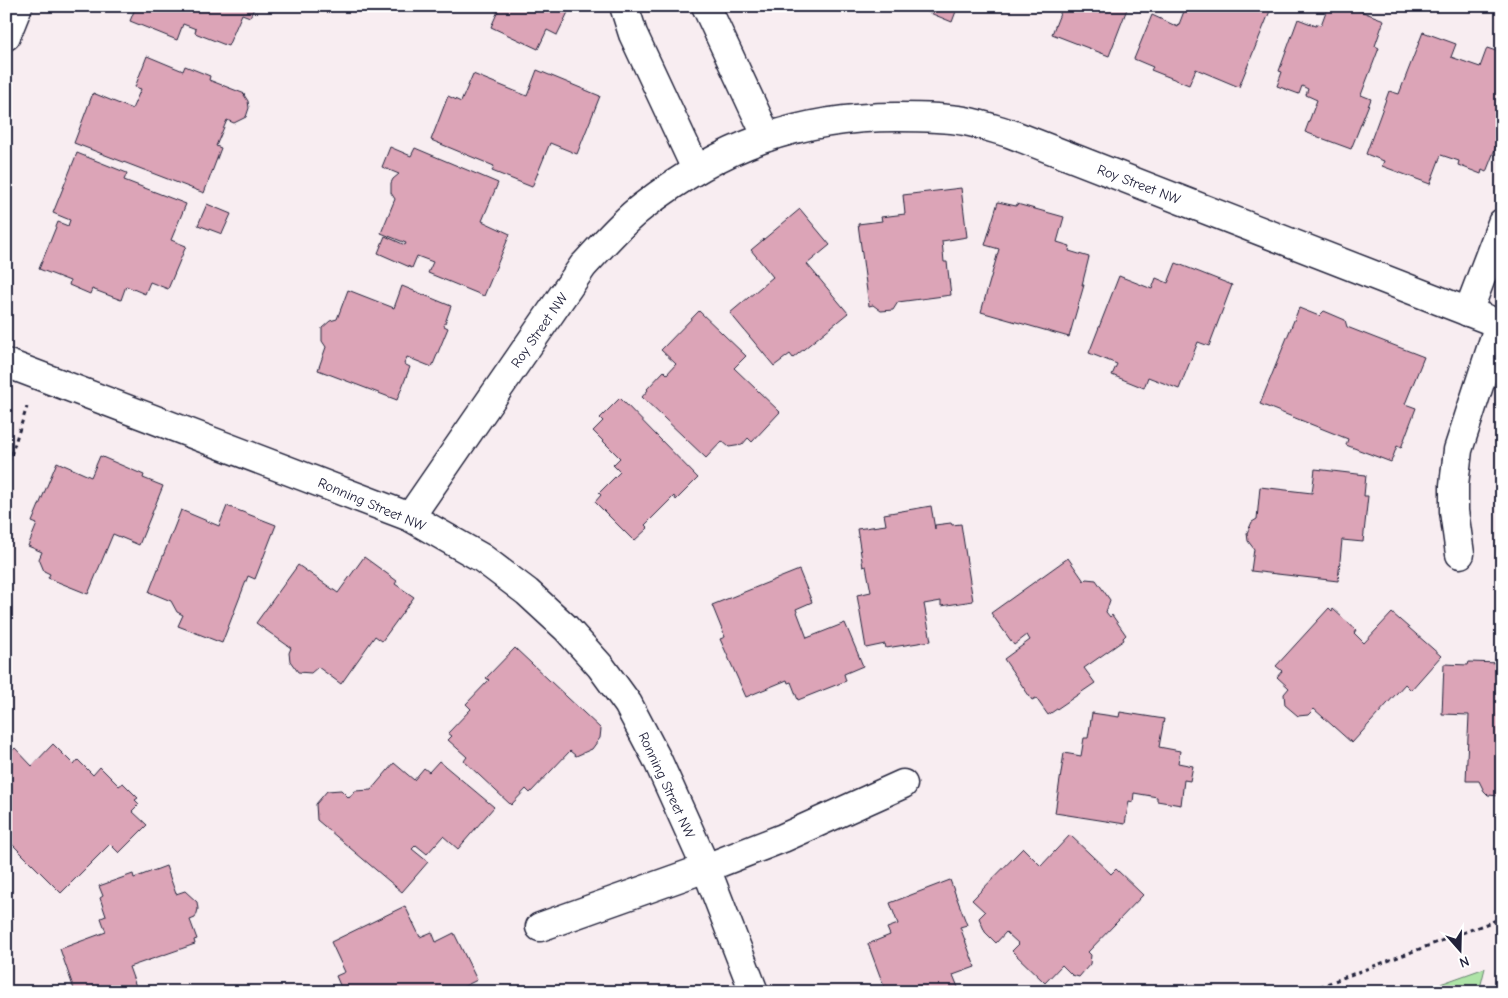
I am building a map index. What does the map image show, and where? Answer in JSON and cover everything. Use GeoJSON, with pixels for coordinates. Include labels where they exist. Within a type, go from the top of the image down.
{"type":"FeatureCollection","features":[{"type":"Feature","properties":{"kind":"street"},"geometry":{"type":"LineString","coordinates":[[6,36],[18,6]]}},
{"type":"Feature","properties":{"kind":"street"},"geometry":{"type":"LineString","coordinates":[[624,6],[633,34],[696,169]]}},
{"type":"Feature","properties":{"kind":"street"},"geometry":{"type":"LineString","coordinates":[[706,6],[767,137]]}},
{"type":"Feature","properties":{"kind":"street","name":"Roy Street NW"},"geometry":{"type":"LineString","coordinates":[[410,517],[583,266],[641,208],[696,169],[732,150],[767,137],[814,124],[865,117],[915,117],[964,121],[1009,133],[1500,324],[1458,450],[1454,485],[1454,512],[1460,554]]}},
{"type":"Feature","properties":{"kind":"street"},"geometry":{"type":"LineString","coordinates":[[1468,312],[1502,224]]}},
{"type":"Feature","properties":{"kind":"street","name":"Ronning Street NW"},"geometry":{"type":"LineString","coordinates":[[6,363],[410,517],[482,558],[527,592],[566,628],[601,667],[628,704],[657,759],[706,868],[754,992]]}},
{"type":"Feature","properties":{"kind":"street"},"geometry":{"type":"LineString","coordinates":[[540,927],[706,868],[783,838],[903,784]]}},
{"type":"Feature","properties":{"kind":"path"},"geometry":{"type":"LineString","coordinates":[[6,470],[38,374]]}},
{"type":"Feature","properties":{"kind":"path"},"geometry":{"type":"LineString","coordinates":[[1305,992],[1502,918]]}},
{"type":"Feature","properties":{"kind":"green space"},"geometry":{"type":"Polygon","coordinates":[[[1485,968],[1479,992],[1418,992],[1485,968]]]}},
{"type":"Feature","properties":{"kind":"building"},"geometry":{"type":"Polygon","coordinates":[[[136,6],[255,6],[250,17],[242,14],[228,46],[195,33],[196,29],[183,24],[177,40],[130,21],[136,6]]]}},
{"type":"Feature","properties":{"kind":"building"},"geometry":{"type":"Polygon","coordinates":[[[495,6],[571,6],[557,35],[547,30],[538,49],[491,27],[498,11],[494,10],[495,6]]]}},
{"type":"Feature","properties":{"kind":"building"},"geometry":{"type":"Polygon","coordinates":[[[913,6],[958,6],[952,22],[913,6]]]}},
{"type":"Feature","properties":{"kind":"building"},"geometry":{"type":"Polygon","coordinates":[[[1063,6],[1119,6],[1127,9],[1109,56],[1052,34],[1063,6]]]}},
{"type":"Feature","properties":{"kind":"building"},"geometry":{"type":"Polygon","coordinates":[[[1186,6],[1272,6],[1239,87],[1196,69],[1189,85],[1151,70],[1153,67],[1134,59],[1152,15],[1178,27],[1186,6]]]}},
{"type":"Feature","properties":{"kind":"building"},"geometry":{"type":"Polygon","coordinates":[[[1328,6],[1347,6],[1384,20],[1375,46],[1379,48],[1361,95],[1371,99],[1351,149],[1305,132],[1317,100],[1306,95],[1308,89],[1302,86],[1299,94],[1277,86],[1282,72],[1279,71],[1298,19],[1316,26],[1317,24],[1321,25],[1328,6]]]}},
{"type":"Feature","properties":{"kind":"building"},"geometry":{"type":"Polygon","coordinates":[[[1423,32],[1456,44],[1451,57],[1480,67],[1487,48],[1502,53],[1502,140],[1499,139],[1486,172],[1482,170],[1481,174],[1458,165],[1459,161],[1441,155],[1430,184],[1382,166],[1384,161],[1366,154],[1389,91],[1399,94],[1423,32]]]}},
{"type":"Feature","properties":{"kind":"building"},"geometry":{"type":"Polygon","coordinates":[[[147,56],[183,71],[185,66],[210,76],[209,80],[245,94],[248,101],[249,108],[246,117],[234,123],[227,120],[216,146],[221,148],[204,193],[74,143],[93,93],[132,109],[141,89],[135,87],[147,56]]]}},
{"type":"Feature","properties":{"kind":"building"},"geometry":{"type":"Polygon","coordinates":[[[537,70],[600,96],[577,154],[550,143],[532,187],[492,171],[494,166],[431,140],[448,96],[461,102],[473,74],[527,96],[537,70]]]}},
{"type":"Feature","properties":{"kind":"building"},"geometry":{"type":"Polygon","coordinates":[[[390,147],[411,156],[415,148],[498,183],[482,221],[510,234],[484,296],[428,273],[433,262],[417,256],[412,268],[378,253],[385,236],[405,245],[406,243],[381,233],[395,199],[391,193],[391,183],[399,174],[382,167],[390,147]]]}},
{"type":"Feature","properties":{"kind":"building"},"geometry":{"type":"Polygon","coordinates":[[[77,153],[127,173],[124,180],[186,204],[171,240],[186,246],[168,289],[150,282],[145,294],[126,286],[121,300],[92,289],[90,294],[69,285],[70,281],[39,269],[58,222],[68,226],[70,220],[53,213],[77,153]]]}},
{"type":"Feature","properties":{"kind":"building"},"geometry":{"type":"Polygon","coordinates":[[[961,188],[967,237],[942,241],[951,295],[898,302],[893,310],[881,311],[873,305],[869,306],[858,224],[882,221],[881,217],[905,214],[903,195],[961,188]]]}},
{"type":"Feature","properties":{"kind":"building"},"geometry":{"type":"Polygon","coordinates":[[[998,202],[1016,206],[1017,204],[1064,217],[1057,242],[1070,246],[1069,251],[1089,257],[1082,285],[1084,285],[1069,337],[981,312],[999,249],[985,245],[998,202]]]}},
{"type":"Feature","properties":{"kind":"building"},"geometry":{"type":"Polygon","coordinates":[[[207,204],[231,214],[222,234],[198,225],[207,204]]]}},
{"type":"Feature","properties":{"kind":"building"},"geometry":{"type":"Polygon","coordinates":[[[800,209],[830,245],[807,264],[848,313],[793,358],[790,354],[774,366],[730,313],[773,277],[751,250],[800,209]]]}},
{"type":"Feature","properties":{"kind":"building"},"geometry":{"type":"Polygon","coordinates":[[[1176,263],[1232,285],[1209,346],[1198,342],[1179,389],[1148,377],[1144,388],[1112,375],[1117,364],[1089,353],[1119,276],[1152,289],[1156,278],[1168,283],[1176,263]]]}},
{"type":"Feature","properties":{"kind":"building"},"geometry":{"type":"Polygon","coordinates":[[[402,286],[451,306],[444,326],[448,328],[432,367],[407,357],[404,364],[410,367],[397,400],[318,370],[326,347],[322,341],[322,328],[330,321],[337,319],[348,290],[394,308],[402,286]]]}},
{"type":"Feature","properties":{"kind":"building"},"geometry":{"type":"Polygon","coordinates":[[[1299,308],[1319,316],[1324,311],[1345,320],[1347,327],[1424,357],[1405,404],[1416,408],[1401,448],[1397,446],[1391,462],[1346,445],[1348,439],[1260,404],[1299,308]]]}},
{"type":"Feature","properties":{"kind":"building"},"geometry":{"type":"Polygon","coordinates":[[[699,311],[746,356],[734,368],[780,412],[752,442],[748,438],[742,445],[729,447],[722,441],[706,458],[642,397],[664,371],[667,374],[676,364],[661,350],[699,311]]]}},
{"type":"Feature","properties":{"kind":"building"},"geometry":{"type":"Polygon","coordinates":[[[620,398],[698,478],[676,500],[674,496],[645,525],[648,528],[634,541],[595,502],[601,495],[599,493],[620,472],[613,465],[620,458],[593,431],[603,421],[600,418],[620,398]]]}},
{"type":"Feature","properties":{"kind":"building"},"geometry":{"type":"Polygon","coordinates":[[[100,456],[144,475],[143,478],[163,486],[139,545],[113,534],[88,594],[48,578],[50,574],[44,571],[39,559],[42,552],[28,546],[37,524],[32,522],[57,462],[91,477],[100,456]]]}},
{"type":"Feature","properties":{"kind":"building"},"geometry":{"type":"Polygon","coordinates":[[[1315,469],[1366,475],[1364,496],[1368,496],[1363,542],[1342,540],[1338,581],[1251,571],[1254,549],[1248,541],[1247,533],[1252,522],[1257,519],[1260,487],[1312,493],[1315,469]]]}},
{"type":"Feature","properties":{"kind":"building"},"geometry":{"type":"Polygon","coordinates":[[[227,506],[276,525],[255,579],[248,576],[222,643],[178,626],[183,615],[177,612],[171,601],[149,592],[181,510],[219,526],[227,506]]]}},
{"type":"Feature","properties":{"kind":"building"},"geometry":{"type":"Polygon","coordinates":[[[931,506],[935,529],[935,525],[961,524],[973,601],[941,606],[941,601],[924,604],[931,641],[886,648],[885,644],[866,648],[857,595],[871,592],[866,566],[863,567],[857,529],[886,525],[884,514],[931,506]]]}},
{"type":"Feature","properties":{"kind":"building"},"geometry":{"type":"Polygon","coordinates":[[[364,557],[397,581],[395,584],[414,597],[382,641],[375,636],[341,684],[318,667],[311,673],[298,672],[290,661],[289,653],[291,648],[256,623],[298,565],[338,593],[364,557]]]}},
{"type":"Feature","properties":{"kind":"building"},"geometry":{"type":"Polygon","coordinates":[[[1068,558],[1084,581],[1086,579],[1096,580],[1110,600],[1106,612],[1110,617],[1112,615],[1126,635],[1123,638],[1124,640],[1084,668],[1095,683],[1048,715],[1036,698],[1032,700],[1004,659],[1030,640],[1027,635],[1014,645],[991,613],[1068,558]]]}},
{"type":"Feature","properties":{"kind":"building"},"geometry":{"type":"Polygon","coordinates":[[[799,570],[812,602],[796,609],[807,638],[845,623],[863,666],[844,674],[846,681],[798,700],[791,682],[788,683],[787,680],[746,697],[720,639],[725,637],[712,605],[799,570]]]}},
{"type":"Feature","properties":{"kind":"building"},"geometry":{"type":"Polygon","coordinates":[[[1329,608],[1332,611],[1333,609],[1356,630],[1354,633],[1364,643],[1392,613],[1441,656],[1411,690],[1405,684],[1352,743],[1314,709],[1308,715],[1298,716],[1285,705],[1284,694],[1289,688],[1277,677],[1282,671],[1276,666],[1329,608]]]}},
{"type":"Feature","properties":{"kind":"building"},"geometry":{"type":"Polygon","coordinates":[[[515,648],[601,729],[600,738],[592,749],[576,756],[570,751],[530,793],[526,789],[511,805],[464,761],[467,757],[448,740],[452,736],[448,733],[471,709],[466,704],[489,680],[486,678],[515,648]]]}},
{"type":"Feature","properties":{"kind":"building"},"geometry":{"type":"Polygon","coordinates":[[[1469,662],[1502,663],[1502,795],[1499,796],[1488,795],[1479,781],[1466,781],[1469,715],[1442,714],[1444,664],[1468,665],[1469,662]]]}},
{"type":"Feature","properties":{"kind":"building"},"geometry":{"type":"Polygon","coordinates":[[[1120,712],[1164,719],[1159,747],[1180,751],[1178,763],[1193,766],[1190,781],[1184,780],[1181,805],[1157,801],[1157,797],[1134,793],[1133,802],[1129,801],[1125,824],[1055,813],[1064,753],[1081,756],[1084,738],[1088,738],[1092,713],[1119,717],[1120,712]]]}},
{"type":"Feature","properties":{"kind":"building"},"geometry":{"type":"Polygon","coordinates":[[[53,744],[74,765],[78,760],[93,775],[100,767],[119,786],[123,783],[138,798],[135,800],[139,804],[132,811],[147,825],[119,853],[110,844],[61,893],[6,838],[6,757],[15,748],[32,766],[53,744]]]}},
{"type":"Feature","properties":{"kind":"building"},"geometry":{"type":"Polygon","coordinates":[[[439,761],[494,807],[458,849],[443,836],[427,854],[416,845],[412,849],[428,862],[402,892],[317,820],[316,804],[327,791],[341,790],[349,798],[355,791],[371,790],[394,763],[414,780],[424,768],[429,772],[439,761]]]}},
{"type":"Feature","properties":{"kind":"building"},"geometry":{"type":"Polygon","coordinates":[[[1070,835],[1111,874],[1116,869],[1143,895],[1088,952],[1091,955],[1090,964],[1079,977],[1072,975],[1062,965],[1045,983],[1012,951],[1019,944],[1006,932],[996,943],[985,932],[979,918],[985,912],[972,900],[1023,848],[1041,866],[1070,835]]]}},
{"type":"Feature","properties":{"kind":"building"},"geometry":{"type":"Polygon","coordinates":[[[166,866],[176,894],[185,891],[197,902],[197,913],[195,918],[190,920],[197,939],[194,940],[195,944],[129,967],[138,992],[75,992],[60,949],[106,932],[101,918],[106,916],[100,898],[103,896],[99,886],[133,874],[134,878],[166,866]]]}},
{"type":"Feature","properties":{"kind":"building"},"geometry":{"type":"Polygon","coordinates":[[[950,880],[967,925],[960,927],[975,967],[953,975],[960,992],[886,992],[868,944],[890,935],[887,928],[898,924],[890,903],[950,880]]]}},
{"type":"Feature","properties":{"kind":"building"},"geometry":{"type":"Polygon","coordinates":[[[405,906],[420,937],[432,932],[436,942],[454,933],[477,980],[453,992],[343,992],[336,976],[345,972],[331,942],[405,906]]]}}]}
